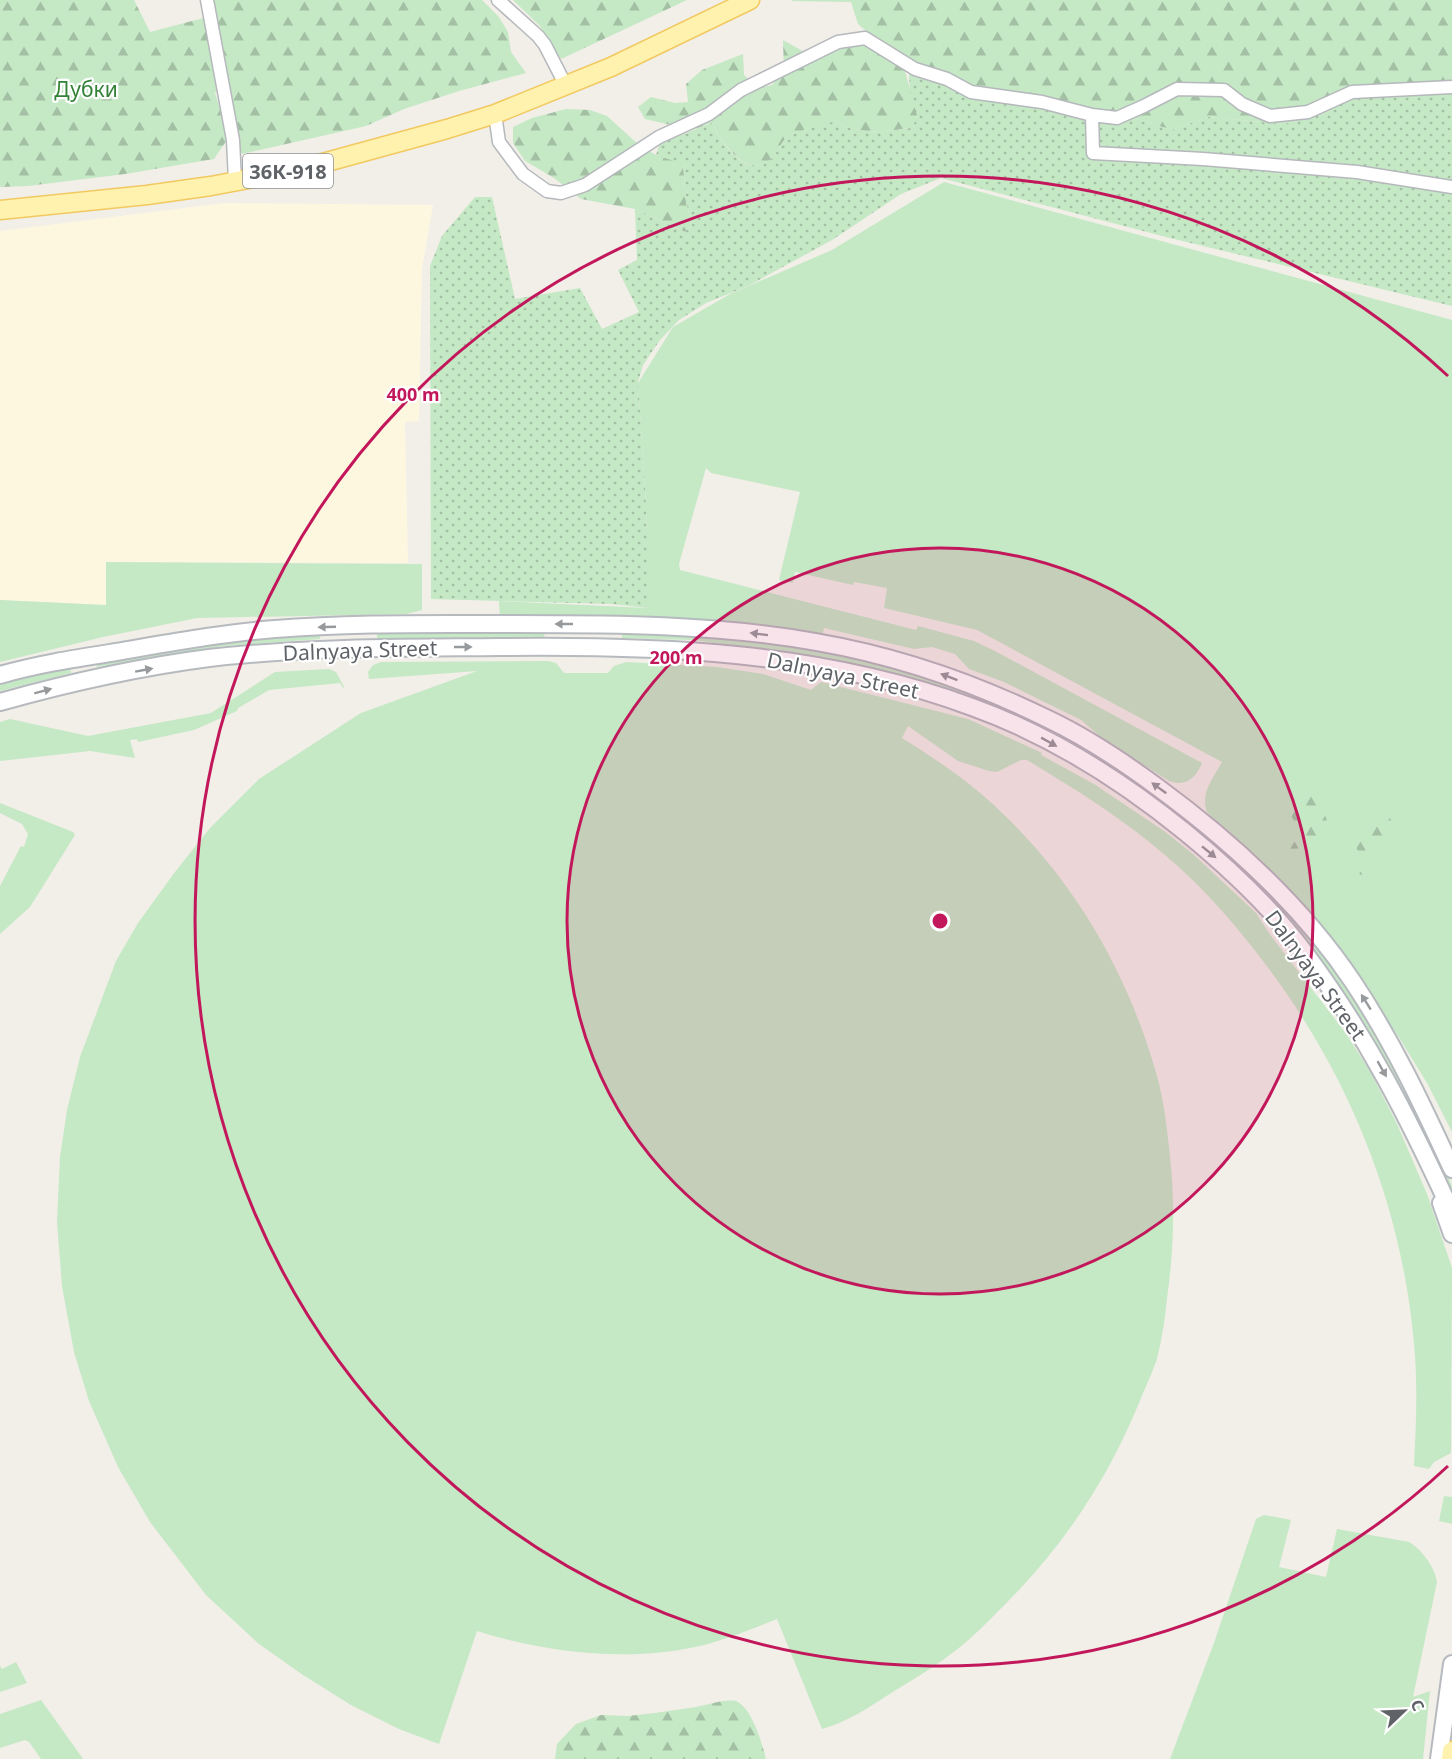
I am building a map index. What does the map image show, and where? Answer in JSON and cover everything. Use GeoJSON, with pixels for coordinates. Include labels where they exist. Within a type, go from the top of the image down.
{"type":"FeatureCollection","features":[{"type":"Feature","properties":{"kind":"main road","name":"36К-918"},"geometry":{"type":"LineString","coordinates":[[0,210],[147,195],[235,181],[301,169],[447,129],[495,114],[611,67],[750,0]]}},
{"type":"Feature","properties":{"kind":"main road","name":"Dalnyaya Street"},"geometry":{"type":"LineString","coordinates":[[0,675],[83,657],[274,629],[425,624],[679,626],[814,641],[874,654],[933,671],[1051,720],[1134,770],[1203,821],[1267,878],[1309,923],[1351,979],[1407,1071],[1452,1169]]}},
{"type":"Feature","properties":{"kind":"main road"},"geometry":{"type":"LineString","coordinates":[[588,648],[590,624]]}},
{"type":"Feature","properties":{"kind":"main road"},"geometry":{"type":"LineString","coordinates":[[351,626],[351,649]]}},
{"type":"Feature","properties":{"kind":"main road","name":"Dalnyaya Street"},"geometry":{"type":"LineString","coordinates":[[0,702],[86,680],[207,658],[351,649],[546,646],[701,652],[771,658],[908,687],[972,707],[1033,733],[1127,787],[1221,862],[1272,912],[1304,950],[1365,1040],[1390,1083],[1452,1213]]}},
{"type":"Feature","properties":{"kind":"main road"},"geometry":{"type":"LineString","coordinates":[[83,657],[86,680]]}},
{"type":"Feature","properties":{"kind":"main road"},"geometry":{"type":"LineString","coordinates":[[996,717],[1003,699]]}},
{"type":"Feature","properties":{"kind":"main road"},"geometry":{"type":"LineString","coordinates":[[1407,1071],[1433,1108],[1452,1152]]}},
{"type":"Feature","properties":{"kind":"main road"},"geometry":{"type":"LineString","coordinates":[[1421,1146],[1452,1234]]}},
{"type":"Feature","properties":{"kind":"main road"},"geometry":{"type":"LineString","coordinates":[[1439,1759],[1452,1664]]}},
{"type":"Feature","properties":{"kind":"main road"},"geometry":{"type":"LineString","coordinates":[[1451,1759],[1452,1751]]}},
{"type":"Feature","properties":{"kind":"street"},"geometry":{"type":"LineString","coordinates":[[207,0],[233,140],[235,181]]}},
{"type":"Feature","properties":{"kind":"street"},"geometry":{"type":"LineString","coordinates":[[498,0],[538,36],[566,86]]}},
{"type":"Feature","properties":{"kind":"street"},"geometry":{"type":"LineString","coordinates":[[495,114],[499,142],[523,174],[547,191],[561,193],[585,185],[659,136],[709,114],[741,90],[838,42],[865,38],[915,69],[947,79],[971,92],[1042,102],[1092,115],[1117,118],[1177,89],[1224,90],[1242,104],[1270,116],[1308,112],[1352,92],[1452,87]]}},
{"type":"Feature","properties":{"kind":"street"},"geometry":{"type":"LineString","coordinates":[[1092,115],[1093,153],[1203,159],[1357,172],[1452,187]]}},
{"type":"Feature","properties":{"kind":"shaded area"},"geometry":{"type":"Polygon","coordinates":[[[224,203],[433,205],[422,269],[419,421],[405,422],[408,563],[106,562],[106,605],[0,600],[0,231],[224,203]]]}},
{"type":"Feature","properties":{"kind":"green space","name":"Дубки"},"geometry":{"type":"Polygon","coordinates":[[[0,0],[134,0],[150,32],[215,15],[213,0],[482,0],[498,16],[508,32],[511,52],[526,73],[404,109],[366,126],[242,154],[221,86],[215,93],[229,137],[214,159],[125,174],[28,186],[0,187],[0,0]]]}},
{"type":"Feature","properties":{"kind":"green space"},"geometry":{"type":"Polygon","coordinates":[[[513,0],[687,0],[561,59],[540,26],[513,0]]]}},
{"type":"Feature","properties":{"kind":"green space"},"geometry":{"type":"Polygon","coordinates":[[[1452,0],[1452,93],[1349,98],[1324,114],[1284,124],[1208,117],[1172,130],[1126,116],[944,83],[881,44],[858,24],[851,2],[791,1],[1452,0]]]}},
{"type":"Feature","properties":{"kind":"green space"},"geometry":{"type":"Polygon","coordinates":[[[783,40],[815,58],[845,40],[874,46],[903,64],[918,118],[911,128],[882,131],[862,131],[835,121],[790,135],[783,141],[773,157],[764,164],[755,166],[746,163],[729,149],[712,123],[692,130],[645,119],[638,107],[651,97],[675,103],[688,102],[686,84],[702,70],[743,54],[744,75],[758,88],[772,85],[784,71],[783,40]]]}},
{"type":"Feature","properties":{"kind":"green space"},"geometry":{"type":"Polygon","coordinates":[[[909,74],[944,83],[1126,116],[1172,130],[1208,117],[1284,124],[1324,114],[1349,98],[1452,93],[1452,306],[1166,237],[941,178],[901,194],[832,240],[748,286],[706,303],[679,320],[660,340],[643,365],[638,382],[646,504],[649,608],[611,604],[431,599],[430,266],[442,236],[475,197],[492,197],[515,299],[580,288],[602,329],[639,312],[618,270],[637,260],[635,209],[685,232],[692,225],[686,202],[683,164],[656,155],[660,143],[712,123],[721,140],[735,156],[743,162],[761,165],[772,158],[790,135],[835,121],[862,131],[911,128],[918,117],[910,93],[909,74]]]}},
{"type":"Feature","properties":{"kind":"green space"},"geometry":{"type":"Polygon","coordinates":[[[566,109],[590,110],[607,116],[639,145],[656,155],[683,163],[686,202],[692,225],[685,232],[635,209],[581,199],[554,178],[525,161],[513,143],[513,127],[532,118],[566,109]]]}},
{"type":"Feature","properties":{"kind":"green space"},"geometry":{"type":"Polygon","coordinates":[[[944,182],[1452,320],[1452,1132],[1427,1083],[1349,964],[1207,812],[1206,792],[1222,762],[977,630],[884,608],[887,588],[854,582],[853,585],[795,572],[793,583],[779,580],[800,492],[711,473],[706,468],[679,564],[680,570],[916,630],[918,626],[974,641],[1202,763],[1197,773],[1185,782],[1169,781],[1103,739],[1081,720],[1004,682],[969,669],[955,654],[932,647],[914,649],[824,628],[822,636],[500,619],[499,601],[648,608],[646,504],[638,383],[673,327],[730,294],[832,250],[944,182]]]}},
{"type":"Feature","properties":{"kind":"green space"},"geometry":{"type":"Polygon","coordinates":[[[106,562],[422,564],[422,610],[406,614],[197,618],[103,637],[0,662],[0,600],[106,605],[106,562]]]}},
{"type":"Feature","properties":{"kind":"green space"},"geometry":{"type":"Polygon","coordinates":[[[377,630],[545,631],[544,638],[377,638],[377,630]]]}},
{"type":"Feature","properties":{"kind":"green space"},"geometry":{"type":"Polygon","coordinates":[[[622,631],[728,637],[827,652],[892,668],[987,699],[984,706],[798,655],[694,640],[622,638],[622,631]]]}},
{"type":"Feature","properties":{"kind":"green space"},"geometry":{"type":"Polygon","coordinates":[[[321,632],[320,639],[224,646],[97,667],[97,660],[159,649],[321,632]]]}},
{"type":"Feature","properties":{"kind":"green space"},"geometry":{"type":"Polygon","coordinates":[[[548,661],[556,663],[564,673],[608,673],[614,666],[626,662],[717,667],[763,674],[811,690],[821,682],[968,719],[1042,753],[1041,755],[1094,784],[1164,831],[1193,854],[1256,913],[1345,1032],[1371,1073],[1397,1124],[1427,1194],[1452,1268],[1451,1453],[1434,1462],[1429,1469],[1414,1466],[1416,1389],[1414,1344],[1408,1292],[1384,1192],[1367,1144],[1346,1097],[1296,1007],[1266,965],[1231,921],[1193,880],[1149,841],[1098,804],[1027,760],[1021,760],[997,772],[989,771],[958,761],[908,726],[902,738],[954,772],[990,801],[1054,870],[1076,901],[1097,934],[1132,1003],[1162,1095],[1173,1192],[1173,1227],[1165,1313],[1157,1359],[1119,1447],[1074,1522],[1057,1546],[1018,1591],[960,1647],[864,1710],[822,1729],[777,1619],[708,1644],[651,1653],[592,1653],[562,1650],[477,1631],[439,1744],[399,1729],[351,1705],[259,1644],[206,1595],[150,1522],[118,1467],[89,1401],[74,1352],[62,1286],[57,1222],[60,1157],[67,1110],[80,1057],[116,961],[138,923],[210,828],[259,779],[361,713],[477,671],[369,679],[368,672],[373,665],[381,662],[548,661]]]}},
{"type":"Feature","properties":{"kind":"green space"},"geometry":{"type":"Polygon","coordinates":[[[70,666],[71,673],[0,691],[0,684],[70,666]]]}},
{"type":"Feature","properties":{"kind":"green space"},"geometry":{"type":"Polygon","coordinates":[[[329,669],[336,672],[343,688],[340,683],[269,690],[238,708],[237,711],[194,730],[138,742],[137,739],[130,740],[135,758],[90,751],[0,761],[0,722],[10,719],[88,736],[211,713],[275,672],[329,669]]]}},
{"type":"Feature","properties":{"kind":"green space"},"geometry":{"type":"Polygon","coordinates":[[[1012,710],[1083,744],[1120,769],[1208,835],[1279,902],[1327,960],[1385,1045],[1432,1136],[1452,1186],[1452,1202],[1423,1132],[1392,1070],[1359,1016],[1312,952],[1218,852],[1008,717],[1012,710]]]}},
{"type":"Feature","properties":{"kind":"green space"},"geometry":{"type":"Polygon","coordinates":[[[1303,790],[1322,810],[1327,822],[1328,836],[1296,849],[1284,848],[1284,835],[1296,824],[1288,811],[1289,796],[1303,790]]]}},
{"type":"Feature","properties":{"kind":"green space"},"geometry":{"type":"Polygon","coordinates":[[[0,803],[73,832],[75,835],[30,907],[0,934],[0,886],[21,846],[24,847],[28,834],[22,824],[0,813],[0,803]]]}},
{"type":"Feature","properties":{"kind":"green space"},"geometry":{"type":"Polygon","coordinates":[[[1388,815],[1394,825],[1384,838],[1370,848],[1366,858],[1366,871],[1362,875],[1357,873],[1358,851],[1352,839],[1358,824],[1388,815]]]}},
{"type":"Feature","properties":{"kind":"green space"},"geometry":{"type":"Polygon","coordinates":[[[1444,1496],[1452,1497],[1452,1524],[1439,1521],[1444,1496]]]}},
{"type":"Feature","properties":{"kind":"green space"},"geometry":{"type":"Polygon","coordinates":[[[1264,1515],[1291,1520],[1279,1567],[1326,1577],[1337,1529],[1409,1542],[1423,1554],[1437,1582],[1413,1697],[1430,1691],[1423,1759],[1170,1759],[1214,1643],[1256,1519],[1264,1515]]]}},
{"type":"Feature","properties":{"kind":"green space"},"geometry":{"type":"Polygon","coordinates":[[[16,1662],[27,1683],[0,1692],[0,1666],[2,1669],[16,1662]]]}},
{"type":"Feature","properties":{"kind":"green space"},"geometry":{"type":"Polygon","coordinates":[[[41,1700],[83,1759],[41,1759],[25,1740],[0,1748],[0,1714],[41,1700]]]}},
{"type":"Feature","properties":{"kind":"green space"},"geometry":{"type":"Polygon","coordinates":[[[722,1701],[736,1701],[747,1711],[756,1727],[766,1759],[555,1759],[557,1744],[576,1724],[601,1715],[628,1716],[655,1713],[722,1701]]]}}]}
